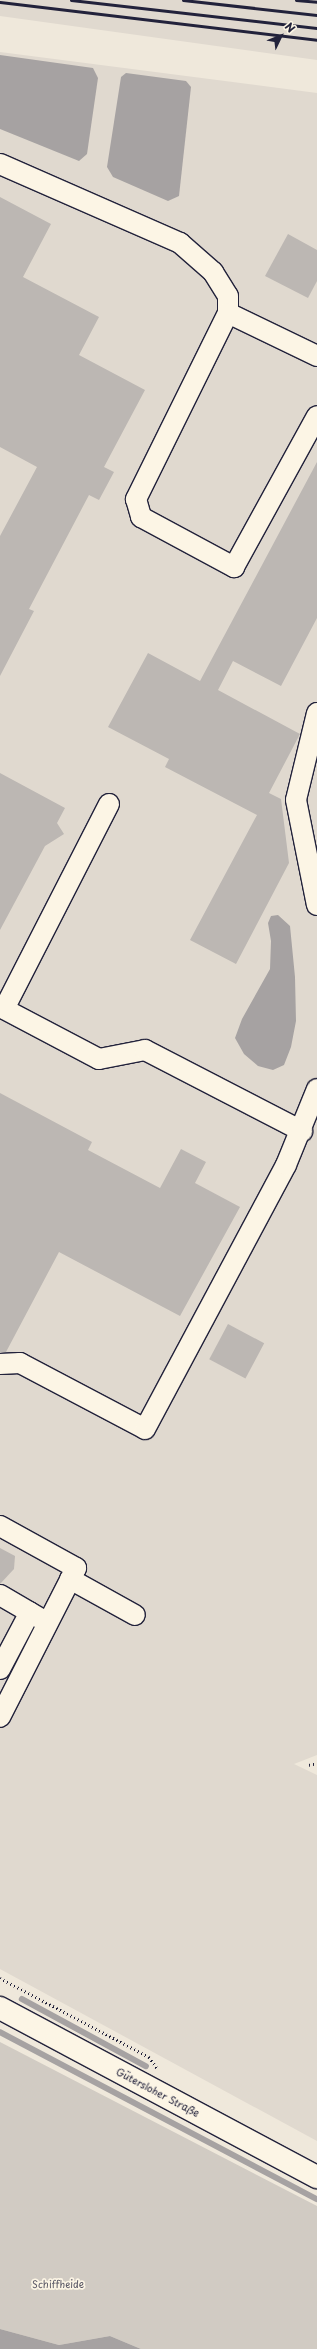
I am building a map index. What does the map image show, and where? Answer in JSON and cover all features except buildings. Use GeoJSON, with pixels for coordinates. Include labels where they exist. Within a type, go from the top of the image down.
{"type":"FeatureCollection","features":[{"type":"Feature","properties":{"kind":"main road","name":"Gütersloher Straße"},"geometry":{"type":"LineString","coordinates":[[0,2008],[317,2177]]}},
{"type":"Feature","properties":{"kind":"lane"},"geometry":{"type":"LineString","coordinates":[[0,164],[180,243],[213,272],[228,296],[228,313],[136,499],[141,517],[234,567],[317,416]]}},
{"type":"Feature","properties":{"kind":"lane"},"geometry":{"type":"LineString","coordinates":[[228,313],[317,356]]}},
{"type":"Feature","properties":{"kind":"lane"},"geometry":{"type":"LineString","coordinates":[[317,713],[296,800],[317,905]]}},
{"type":"Feature","properties":{"kind":"lane"},"geometry":{"type":"LineString","coordinates":[[109,804],[4,1009],[99,1059],[145,1050],[302,1131]]}},
{"type":"Feature","properties":{"kind":"lane"},"geometry":{"type":"LineString","coordinates":[[0,1364],[20,1363],[145,1429],[302,1131],[317,1089]]}},
{"type":"Feature","properties":{"kind":"lane"},"geometry":{"type":"LineString","coordinates":[[0,1526],[135,1616]]}},
{"type":"Feature","properties":{"kind":"lane"},"geometry":{"type":"LineString","coordinates":[[0,1717],[49,1624],[73,1574]]}},
{"type":"Feature","properties":{"kind":"lane"},"geometry":{"type":"LineString","coordinates":[[0,1595],[49,1624]]}},
{"type":"Feature","properties":{"kind":"lane"},"geometry":{"type":"LineString","coordinates":[[0,1669],[30,1612]]}},
{"type":"Feature","properties":{"kind":"path"},"geometry":{"type":"LineString","coordinates":[[309,1765],[317,1763]]}},
{"type":"Feature","properties":{"kind":"shaded area"},"geometry":{"type":"Polygon","coordinates":[[[0,0],[317,0],[317,60],[0,16],[0,0]]]}},
{"type":"Feature","properties":{"kind":"shaded area"},"geometry":{"type":"Polygon","coordinates":[[[0,52],[317,93],[317,1755],[294,1764],[317,1775],[317,2141],[0,1969],[0,52]]]}},
{"type":"Feature","properties":{"kind":"shaded area"},"geometry":{"type":"Polygon","coordinates":[[[0,55],[93,68],[98,78],[87,154],[79,161],[0,129],[0,55]]]}},
{"type":"Feature","properties":{"kind":"shaded area"},"geometry":{"type":"Polygon","coordinates":[[[126,73],[186,81],[191,87],[179,196],[168,201],[113,177],[107,167],[121,77],[126,73]]]}},
{"type":"Feature","properties":{"kind":"shaded area"},"geometry":{"type":"Polygon","coordinates":[[[278,915],[290,926],[295,977],[296,1021],[291,1047],[284,1065],[273,1070],[258,1066],[244,1054],[235,1038],[242,1019],[270,969],[271,941],[268,923],[271,916],[278,915]]]}},
{"type":"Feature","properties":{"kind":"shaded area"},"geometry":{"type":"Polygon","coordinates":[[[0,2329],[59,2345],[110,2336],[141,2349],[0,2349],[0,2329]]]}},
{"type":"Feature","properties":{"kind":"green space","name":"Schiffheide"},"geometry":{"type":"Polygon","coordinates":[[[0,2042],[317,2206],[317,2349],[141,2349],[110,2336],[59,2345],[0,2329],[0,2042]]]}},
{"type":"Feature","properties":{"kind":"waterway"},"geometry":{"type":"LineString","coordinates":[[22,1999],[146,2066]]}},
{"type":"Feature","properties":{"kind":"waterway"},"geometry":{"type":"LineString","coordinates":[[0,2032],[317,2199]]}},
{"type":"Feature","properties":{"kind":"railway"},"geometry":{"type":"LineString","coordinates":[[71,0],[317,28]]}},
{"type":"Feature","properties":{"kind":"railway"},"geometry":{"type":"LineString","coordinates":[[183,0],[317,15]]}},
{"type":"Feature","properties":{"kind":"railway"},"geometry":{"type":"LineString","coordinates":[[296,0],[317,2]]}},
{"type":"Feature","properties":{"kind":"railway"},"geometry":{"type":"LineString","coordinates":[[0,2],[317,40]]}}]}
